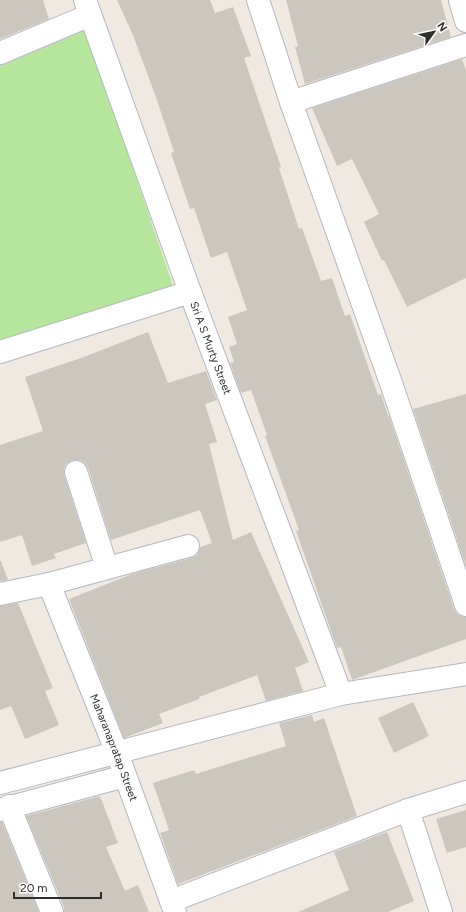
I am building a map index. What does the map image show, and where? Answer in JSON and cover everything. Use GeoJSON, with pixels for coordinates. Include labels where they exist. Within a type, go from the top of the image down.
{"type":"FeatureCollection","features":[{"type":"Feature","properties":{"kind":"street"},"geometry":{"type":"LineString","coordinates":[[258,0],[291,102],[389,379],[466,605]]}},
{"type":"Feature","properties":{"kind":"street"},"geometry":{"type":"LineString","coordinates":[[460,0],[466,21]]}},
{"type":"Feature","properties":{"kind":"street"},"geometry":{"type":"LineString","coordinates":[[0,54],[88,8]]}},
{"type":"Feature","properties":{"kind":"street","name":"Sri A S Murty Street"},"geometry":{"type":"LineString","coordinates":[[88,8],[190,292],[341,694]]}},
{"type":"Feature","properties":{"kind":"street"},"geometry":{"type":"LineString","coordinates":[[291,102],[466,45]]}},
{"type":"Feature","properties":{"kind":"street"},"geometry":{"type":"LineString","coordinates":[[0,352],[190,292]]}},
{"type":"Feature","properties":{"kind":"street"},"geometry":{"type":"LineString","coordinates":[[76,472],[107,568]]}},
{"type":"Feature","properties":{"kind":"street"},"geometry":{"type":"LineString","coordinates":[[0,594],[49,584],[188,546]]}},
{"type":"Feature","properties":{"kind":"street","name":"Maharanapratap Street"},"geometry":{"type":"LineString","coordinates":[[49,584],[117,753],[173,906]]}},
{"type":"Feature","properties":{"kind":"street"},"geometry":{"type":"LineString","coordinates":[[0,783],[341,694],[466,674]]}},
{"type":"Feature","properties":{"kind":"street"},"geometry":{"type":"LineString","coordinates":[[52,912],[5,808],[125,776]]}},
{"type":"Feature","properties":{"kind":"street"},"geometry":{"type":"LineString","coordinates":[[173,906],[408,810],[466,792]]}},
{"type":"Feature","properties":{"kind":"street"},"geometry":{"type":"LineString","coordinates":[[408,810],[441,912]]}},
{"type":"Feature","properties":{"kind":"green space"},"geometry":{"type":"Polygon","coordinates":[[[85,28],[173,286],[0,340],[0,61],[85,28]]]}},
{"type":"Feature","properties":{"kind":"building"},"geometry":{"type":"Polygon","coordinates":[[[0,0],[43,0],[49,19],[0,39],[0,0]]]}},
{"type":"Feature","properties":{"kind":"building"},"geometry":{"type":"Polygon","coordinates":[[[117,0],[210,0],[215,13],[233,7],[251,56],[244,58],[281,167],[279,168],[299,229],[302,228],[321,281],[332,278],[345,316],[350,314],[378,395],[381,394],[389,416],[454,609],[458,615],[466,617],[466,639],[352,680],[341,647],[337,648],[296,531],[299,530],[265,436],[267,435],[251,390],[241,393],[230,363],[234,362],[229,347],[237,344],[228,317],[247,310],[227,252],[211,258],[194,208],[190,209],[171,153],[174,152],[157,100],[133,35],[117,0]]]}},
{"type":"Feature","properties":{"kind":"building"},"geometry":{"type":"Polygon","coordinates":[[[286,0],[441,0],[451,37],[305,84],[295,47],[298,46],[286,0]]]}},
{"type":"Feature","properties":{"kind":"building"},"geometry":{"type":"Polygon","coordinates":[[[462,59],[466,71],[466,278],[407,307],[384,260],[382,261],[364,222],[379,214],[352,159],[337,166],[312,108],[462,59]]]}},
{"type":"Feature","properties":{"kind":"building"},"geometry":{"type":"Polygon","coordinates":[[[148,332],[168,383],[206,371],[217,400],[205,404],[217,442],[209,444],[233,540],[251,532],[309,662],[295,668],[303,691],[266,701],[257,675],[159,714],[163,723],[124,738],[69,599],[132,574],[197,555],[200,547],[212,543],[200,510],[111,540],[88,468],[84,462],[72,460],[66,464],[64,475],[86,543],[54,554],[56,558],[32,566],[22,535],[0,542],[0,445],[43,431],[25,377],[81,358],[148,332]]]}},
{"type":"Feature","properties":{"kind":"building"},"geometry":{"type":"Polygon","coordinates":[[[466,394],[466,566],[413,409],[466,394]]]}},
{"type":"Feature","properties":{"kind":"building"},"geometry":{"type":"Polygon","coordinates":[[[1,561],[8,580],[0,581],[1,561]]]}},
{"type":"Feature","properties":{"kind":"building"},"geometry":{"type":"Polygon","coordinates":[[[18,603],[53,688],[45,691],[59,725],[25,739],[11,706],[0,710],[0,606],[18,603]]]}},
{"type":"Feature","properties":{"kind":"building"},"geometry":{"type":"Polygon","coordinates":[[[413,702],[429,736],[394,753],[378,718],[413,702]]]}},
{"type":"Feature","properties":{"kind":"building"},"geometry":{"type":"Polygon","coordinates":[[[312,715],[314,722],[324,718],[357,816],[178,884],[160,833],[169,830],[153,783],[194,770],[196,774],[286,746],[279,723],[312,715]]]}},
{"type":"Feature","properties":{"kind":"building"},"geometry":{"type":"Polygon","coordinates":[[[100,796],[118,843],[106,847],[125,891],[138,885],[149,912],[64,912],[64,907],[26,816],[100,796]]]}},
{"type":"Feature","properties":{"kind":"building"},"geometry":{"type":"Polygon","coordinates":[[[466,810],[466,847],[447,853],[436,819],[466,810]]]}},
{"type":"Feature","properties":{"kind":"building"},"geometry":{"type":"Polygon","coordinates":[[[0,822],[2,822],[39,912],[0,912],[0,822]]]}},
{"type":"Feature","properties":{"kind":"building"},"geometry":{"type":"Polygon","coordinates":[[[387,832],[414,901],[388,912],[298,912],[349,890],[334,852],[387,832]]]}}]}
